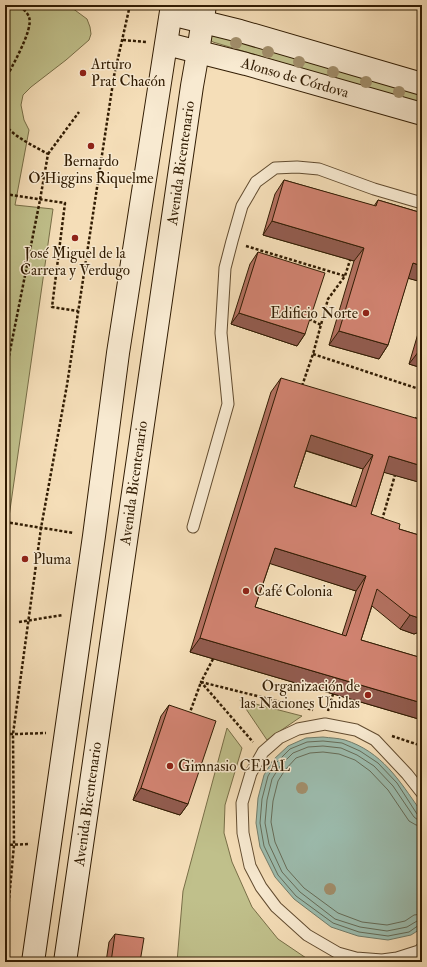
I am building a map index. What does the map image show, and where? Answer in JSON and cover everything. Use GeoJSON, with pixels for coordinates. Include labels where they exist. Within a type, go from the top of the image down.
{"type":"FeatureCollection","features":[{"type":"Feature","properties":{"kind":"main road","name":"Alonso de Córdova"},"geometry":{"type":"LineString","coordinates":[[172,10],[204,14],[240,31],[422,84]]}},
{"type":"Feature","properties":{"kind":"main road"},"geometry":{"type":"LineString","coordinates":[[33,962],[94,536],[118,353],[172,10]]}},
{"type":"Feature","properties":{"kind":"main road","name":"Avenida Bicentenario"},"geometry":{"type":"LineString","coordinates":[[65,962],[192,86],[204,14]]}},
{"type":"Feature","properties":{"kind":"main road","name":"Alonso de Córdova"},"geometry":{"type":"LineString","coordinates":[[166,44],[246,64],[422,114]]}},
{"type":"Feature","properties":{"kind":"lane"},"geometry":{"type":"LineString","coordinates":[[193,527],[228,404],[221,333],[225,268],[242,206],[256,182],[275,168],[297,167],[319,169],[374,189],[422,203]]}},
{"type":"Feature","properties":{"kind":"lane"},"geometry":{"type":"LineString","coordinates":[[420,949],[397,958],[382,960],[341,958],[307,935],[276,907],[261,887],[250,866],[243,833],[242,803],[251,773],[263,752],[279,738],[298,729],[325,724],[356,730],[375,740],[408,774],[422,793]]}},
{"type":"Feature","properties":{"kind":"lane"},"geometry":{"type":"LineString","coordinates":[[408,962],[420,949]]}},
{"type":"Feature","properties":{"kind":"path"},"geometry":{"type":"LineString","coordinates":[[5,80],[28,32],[30,22],[29,16],[19,5]]}},
{"type":"Feature","properties":{"kind":"path"},"geometry":{"type":"LineString","coordinates":[[5,942],[14,845],[13,734],[28,621],[41,528],[67,385],[114,76],[130,5]]}},
{"type":"Feature","properties":{"kind":"path"},"geometry":{"type":"LineString","coordinates":[[5,376],[48,154],[79,112]]}},
{"type":"Feature","properties":{"kind":"path"},"geometry":{"type":"LineString","coordinates":[[5,125],[9,130],[26,142],[48,154]]}},
{"type":"Feature","properties":{"kind":"path"},"geometry":{"type":"LineString","coordinates":[[5,194],[65,203],[52,307],[78,312]]}},
{"type":"Feature","properties":{"kind":"path"},"geometry":{"type":"LineString","coordinates":[[260,250],[345,276]]}},
{"type":"Feature","properties":{"kind":"path"},"geometry":{"type":"LineString","coordinates":[[300,392],[313,354],[328,299],[345,276],[352,256]]}},
{"type":"Feature","properties":{"kind":"path"},"geometry":{"type":"LineString","coordinates":[[306,318],[321,325]]}},
{"type":"Feature","properties":{"kind":"path"},"geometry":{"type":"LineString","coordinates":[[313,354],[422,390]]}},
{"type":"Feature","properties":{"kind":"path"},"geometry":{"type":"LineString","coordinates":[[415,421],[422,409]]}},
{"type":"Feature","properties":{"kind":"path"},"geometry":{"type":"LineString","coordinates":[[380,527],[395,475]]}},
{"type":"Feature","properties":{"kind":"path"},"geometry":{"type":"LineString","coordinates":[[5,522],[94,536]]}},
{"type":"Feature","properties":{"kind":"path"},"geometry":{"type":"LineString","coordinates":[[19,622],[83,612]]}},
{"type":"Feature","properties":{"kind":"path"},"geometry":{"type":"LineString","coordinates":[[188,718],[201,682],[213,659]]}},
{"type":"Feature","properties":{"kind":"path"},"geometry":{"type":"LineString","coordinates":[[201,682],[320,712]]}},
{"type":"Feature","properties":{"kind":"path"},"geometry":{"type":"LineString","coordinates":[[201,682],[263,752]]}},
{"type":"Feature","properties":{"kind":"path"},"geometry":{"type":"LineString","coordinates":[[5,734],[66,731]]}},
{"type":"Feature","properties":{"kind":"path"},"geometry":{"type":"LineString","coordinates":[[386,734],[422,746]]}},
{"type":"Feature","properties":{"kind":"green space"},"geometry":{"type":"Polygon","coordinates":[[[5,5],[68,5],[87,19],[91,34],[89,40],[23,95],[21,105],[24,120],[29,130],[15,205],[53,209],[5,545],[5,5]]]}},
{"type":"Feature","properties":{"kind":"green space"},"geometry":{"type":"Polygon","coordinates":[[[211,33],[422,93],[422,105],[213,42],[209,39],[211,33]]]}},
{"type":"Feature","properties":{"kind":"green space"},"geometry":{"type":"Polygon","coordinates":[[[240,700],[302,716],[267,740],[240,700]]]}},
{"type":"Feature","properties":{"kind":"green space"},"geometry":{"type":"Polygon","coordinates":[[[227,728],[242,748],[225,805],[224,833],[232,862],[252,907],[278,939],[312,962],[177,962],[183,891],[227,728]]]}},
{"type":"Feature","properties":{"kind":"water"},"geometry":{"type":"Polygon","coordinates":[[[323,737],[345,740],[358,745],[369,752],[388,768],[397,778],[420,810],[422,815],[422,928],[411,935],[388,940],[358,936],[331,927],[294,899],[275,877],[260,847],[256,823],[258,798],[264,775],[273,760],[288,746],[306,738],[323,737]]]}},
{"type":"Feature","properties":{"kind":"building"},"geometry":{"type":"Polygon","coordinates":[[[284,180],[376,206],[378,200],[422,213],[422,266],[413,263],[388,345],[339,331],[364,248],[272,221],[284,180]]]}},
{"type":"Feature","properties":{"kind":"building"},"geometry":{"type":"Polygon","coordinates":[[[258,252],[325,273],[305,334],[239,313],[258,252]]]}},
{"type":"Feature","properties":{"kind":"building"},"geometry":{"type":"Polygon","coordinates":[[[422,339],[422,352],[419,351],[422,339]]]}},
{"type":"Feature","properties":{"kind":"building"},"geometry":{"type":"Polygon","coordinates":[[[281,378],[422,420],[422,466],[389,456],[371,514],[400,524],[399,529],[422,536],[422,619],[410,615],[377,589],[361,640],[422,658],[422,703],[200,638],[281,378]],[[311,435],[294,487],[356,507],[373,455],[311,435]],[[275,548],[255,607],[346,636],[366,576],[275,548]]]}},
{"type":"Feature","properties":{"kind":"building","name":"Gimnasio CEPAL"},"geometry":{"type":"Polygon","coordinates":[[[169,705],[216,721],[188,804],[141,788],[169,705]]]}},
{"type":"Feature","properties":{"kind":"building"},"geometry":{"type":"Polygon","coordinates":[[[115,934],[144,938],[140,962],[111,962],[115,934]]]}},
{"type":"Feature","properties":{"kind":"place","name":"Arturo Prat Chacón"},"geometry":{"type":"Point","coordinates":[83,73]}},
{"type":"Feature","properties":{"kind":"place","name":"Bernardo O'Higgins Riquelme"},"geometry":{"type":"Point","coordinates":[91,146]}},
{"type":"Feature","properties":{"kind":"place","name":"José Miguel de la Carrera y Verdugo"},"geometry":{"type":"Point","coordinates":[75,238]}},
{"type":"Feature","properties":{"kind":"place","name":"Edificio Norte"},"geometry":{"type":"Point","coordinates":[366,313]}},
{"type":"Feature","properties":{"kind":"place","name":"Pluma"},"geometry":{"type":"Point","coordinates":[25,559]}},
{"type":"Feature","properties":{"kind":"place","name":"Café Colonia"},"geometry":{"type":"Point","coordinates":[246,591]}},
{"type":"Feature","properties":{"kind":"place","name":"Organización de las Naciones Unidas"},"geometry":{"type":"Point","coordinates":[368,695]}},
{"type":"Feature","properties":{"kind":"place","name":"Gimnasio CEPAL"},"geometry":{"type":"Point","coordinates":[170,766]}}]}
